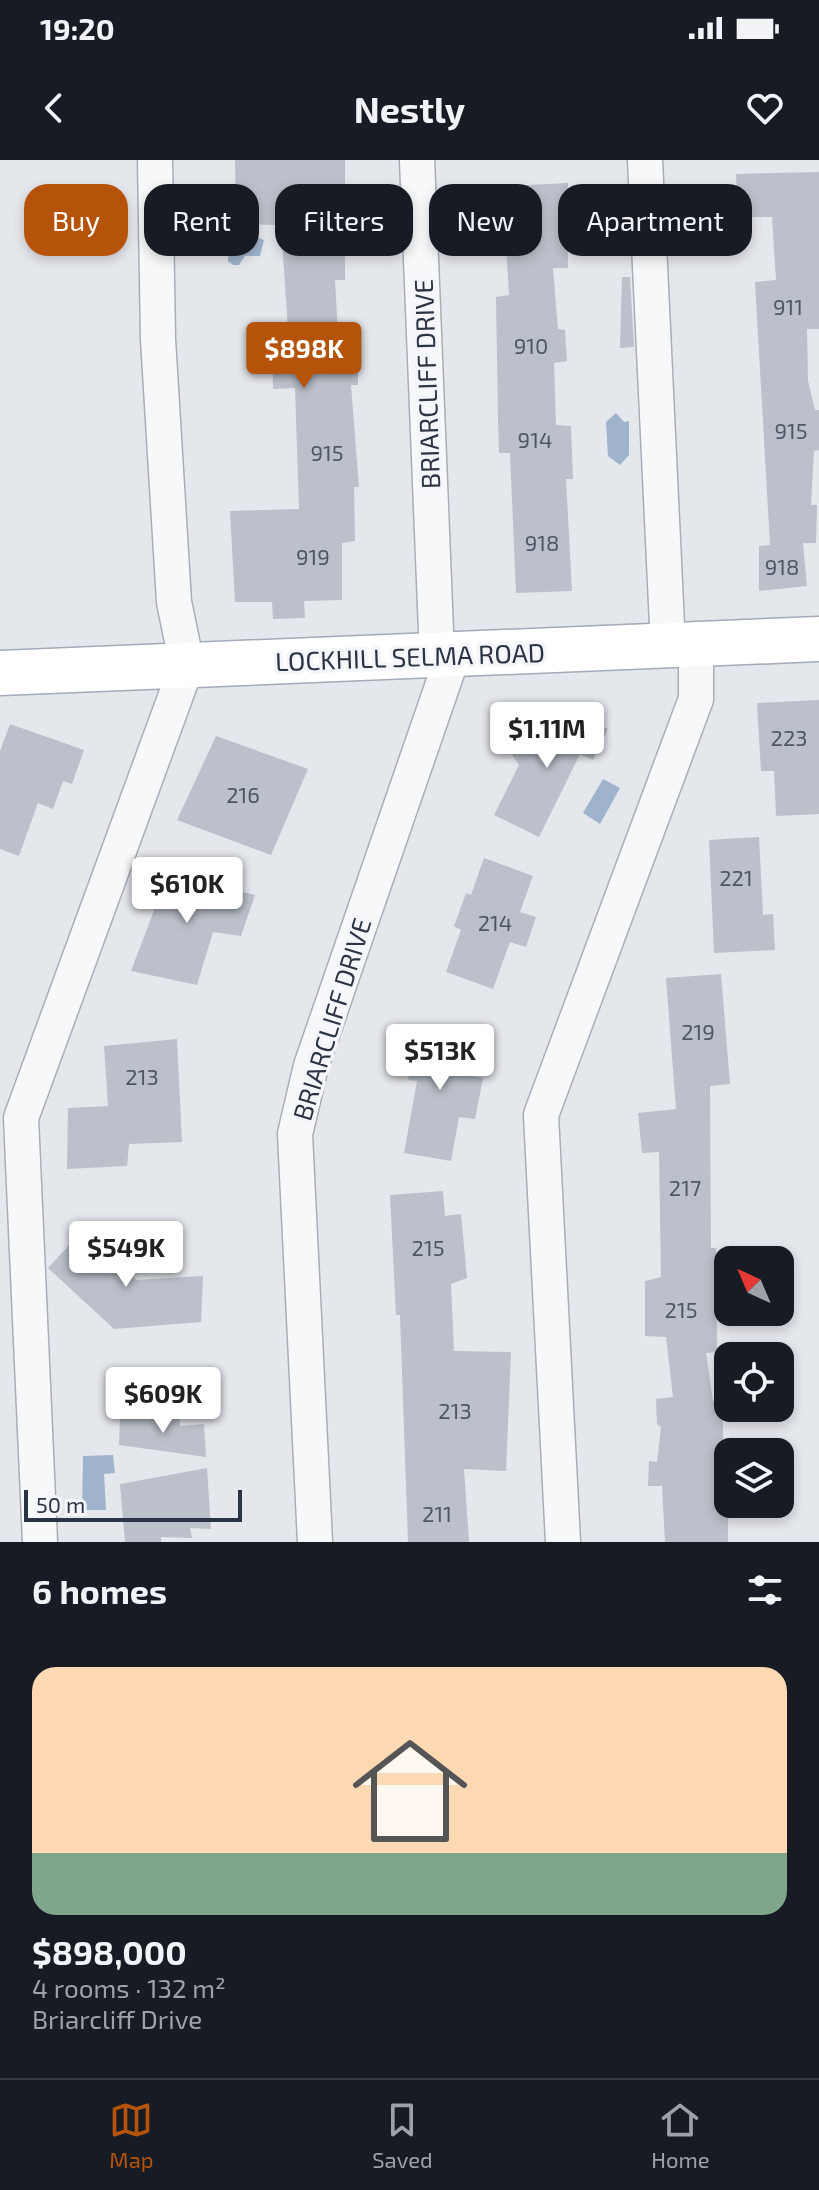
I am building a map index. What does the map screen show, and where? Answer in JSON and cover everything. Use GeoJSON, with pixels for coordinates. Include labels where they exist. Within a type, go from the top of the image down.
{"type":"FeatureCollection","features":[{"type":"Feature","properties":{"kind":"main road","name":"LOCKHILL SELMA ROAD"},"geometry":{"type":"LineString","coordinates":[[0,673],[819,639]]}},
{"type":"Feature","properties":{"kind":"street"},"geometry":{"type":"LineString","coordinates":[[40,1542],[21,1118],[187,665],[174,602],[170,540],[158,339],[155,160]]}},
{"type":"Feature","properties":{"kind":"street","name":"BRIARCLIFF DRIVE"},"geometry":{"type":"LineString","coordinates":[[315,1542],[295,1134],[311,1066],[445,655],[417,160]]}},
{"type":"Feature","properties":{"kind":"street"},"geometry":{"type":"LineString","coordinates":[[563,1542],[541,1115],[696,699],[682,645],[645,160]]}},
{"type":"Feature","properties":{"kind":"water"},"geometry":{"type":"Polygon","coordinates":[[[259,238],[264,240],[259,256],[259,238]]]}},
{"type":"Feature","properties":{"kind":"water"},"geometry":{"type":"Polygon","coordinates":[[[228,256],[245,256],[239,265],[228,261],[228,256]]]}},
{"type":"Feature","properties":{"kind":"water"},"geometry":{"type":"Polygon","coordinates":[[[616,413],[624,422],[629,421],[629,455],[620,465],[608,456],[606,422],[616,413]]]}},
{"type":"Feature","properties":{"kind":"water"},"geometry":{"type":"Polygon","coordinates":[[[603,779],[620,788],[600,824],[583,813],[603,779]]]}},
{"type":"Feature","properties":{"kind":"water"},"geometry":{"type":"Polygon","coordinates":[[[113,1455],[115,1473],[104,1474],[106,1510],[82,1510],[83,1456],[113,1455]]]}},
{"type":"Feature","properties":{"kind":"building"},"geometry":{"type":"Polygon","coordinates":[[[235,160],[345,160],[345,184],[275,184],[275,225],[259,225],[259,184],[235,184],[235,160]]]}},
{"type":"Feature","properties":{"kind":"building"},"geometry":{"type":"Polygon","coordinates":[[[819,172],[819,329],[807,329],[808,381],[815,410],[819,410],[819,450],[814,451],[811,505],[817,505],[816,543],[803,543],[807,586],[759,591],[759,546],[770,545],[755,282],[776,280],[772,217],[752,217],[752,184],[736,184],[736,174],[819,172]]]}},
{"type":"Feature","properties":{"kind":"building"},"geometry":{"type":"Polygon","coordinates":[[[568,183],[558,184],[558,256],[568,256],[568,268],[553,268],[558,329],[565,330],[567,361],[554,363],[556,425],[571,426],[573,479],[566,479],[572,591],[516,593],[510,453],[499,453],[496,297],[509,295],[507,256],[542,256],[542,184],[568,183]]]}},
{"type":"Feature","properties":{"kind":"building"},"geometry":{"type":"Polygon","coordinates":[[[283,256],[345,256],[345,280],[335,280],[338,333],[358,335],[358,385],[351,385],[359,487],[354,487],[355,541],[342,543],[342,600],[304,601],[305,618],[273,619],[272,602],[235,602],[230,511],[299,509],[295,388],[273,389],[272,333],[288,330],[283,256]]]}},
{"type":"Feature","properties":{"kind":"building"},"geometry":{"type":"Polygon","coordinates":[[[622,277],[630,277],[634,347],[620,348],[622,277]]]}},
{"type":"Feature","properties":{"kind":"building"},"geometry":{"type":"Polygon","coordinates":[[[819,700],[819,814],[776,816],[774,771],[761,771],[757,703],[819,700]]]}},
{"type":"Feature","properties":{"kind":"building"},"geometry":{"type":"Polygon","coordinates":[[[552,712],[568,720],[571,712],[608,729],[593,760],[580,754],[539,837],[494,815],[519,765],[512,755],[543,731],[552,712]]]}},
{"type":"Feature","properties":{"kind":"building"},"geometry":{"type":"Polygon","coordinates":[[[10,724],[84,750],[72,784],[63,781],[53,809],[38,803],[19,856],[0,849],[0,751],[10,724]]]}},
{"type":"Feature","properties":{"kind":"building"},"geometry":{"type":"Polygon","coordinates":[[[216,736],[308,769],[271,855],[177,820],[216,736]]]}},
{"type":"Feature","properties":{"kind":"building"},"geometry":{"type":"Polygon","coordinates":[[[759,837],[763,915],[773,914],[775,950],[714,953],[709,840],[759,837]]]}},
{"type":"Feature","properties":{"kind":"building"},"geometry":{"type":"Polygon","coordinates":[[[484,858],[533,876],[520,912],[536,917],[526,947],[510,942],[493,989],[446,972],[461,930],[454,926],[466,893],[471,895],[484,858]]]}},
{"type":"Feature","properties":{"kind":"building"},"geometry":{"type":"Polygon","coordinates":[[[159,870],[255,895],[241,936],[213,932],[197,985],[131,971],[156,905],[143,903],[159,870]]]}},
{"type":"Feature","properties":{"kind":"building"},"geometry":{"type":"Polygon","coordinates":[[[721,974],[730,1084],[710,1086],[711,1248],[714,1248],[714,1326],[717,1326],[717,1342],[714,1342],[714,1352],[706,1353],[714,1401],[714,1422],[723,1422],[723,1438],[714,1438],[714,1518],[728,1518],[728,1542],[665,1542],[662,1486],[648,1486],[649,1461],[657,1462],[661,1427],[657,1424],[656,1399],[673,1397],[666,1337],[645,1336],[645,1281],[661,1277],[659,1152],[642,1153],[638,1113],[676,1109],[666,978],[721,974]]]}},
{"type":"Feature","properties":{"kind":"building"},"geometry":{"type":"Polygon","coordinates":[[[443,1027],[473,1032],[465,1075],[483,1078],[475,1119],[459,1117],[451,1161],[404,1153],[417,1081],[408,1080],[417,1028],[441,1032],[443,1027]]]}},
{"type":"Feature","properties":{"kind":"building"},"geometry":{"type":"Polygon","coordinates":[[[177,1039],[182,1142],[129,1144],[127,1166],[67,1169],[68,1108],[108,1106],[104,1046],[177,1039]]]}},
{"type":"Feature","properties":{"kind":"building"},"geometry":{"type":"Polygon","coordinates":[[[443,1191],[445,1216],[461,1214],[467,1278],[451,1284],[454,1351],[511,1352],[506,1471],[464,1469],[469,1542],[408,1542],[400,1315],[396,1315],[390,1195],[443,1191]]]}},
{"type":"Feature","properties":{"kind":"building"},"geometry":{"type":"Polygon","coordinates":[[[83,1230],[136,1280],[203,1276],[201,1322],[114,1329],[48,1268],[83,1230]]]}},
{"type":"Feature","properties":{"kind":"building"},"geometry":{"type":"Polygon","coordinates":[[[179,1416],[180,1426],[204,1424],[206,1457],[119,1445],[120,1417],[179,1416]]]}},
{"type":"Feature","properties":{"kind":"building"},"geometry":{"type":"Polygon","coordinates":[[[207,1468],[211,1529],[190,1528],[192,1538],[161,1537],[161,1542],[125,1542],[120,1484],[207,1468]]]}}]}
